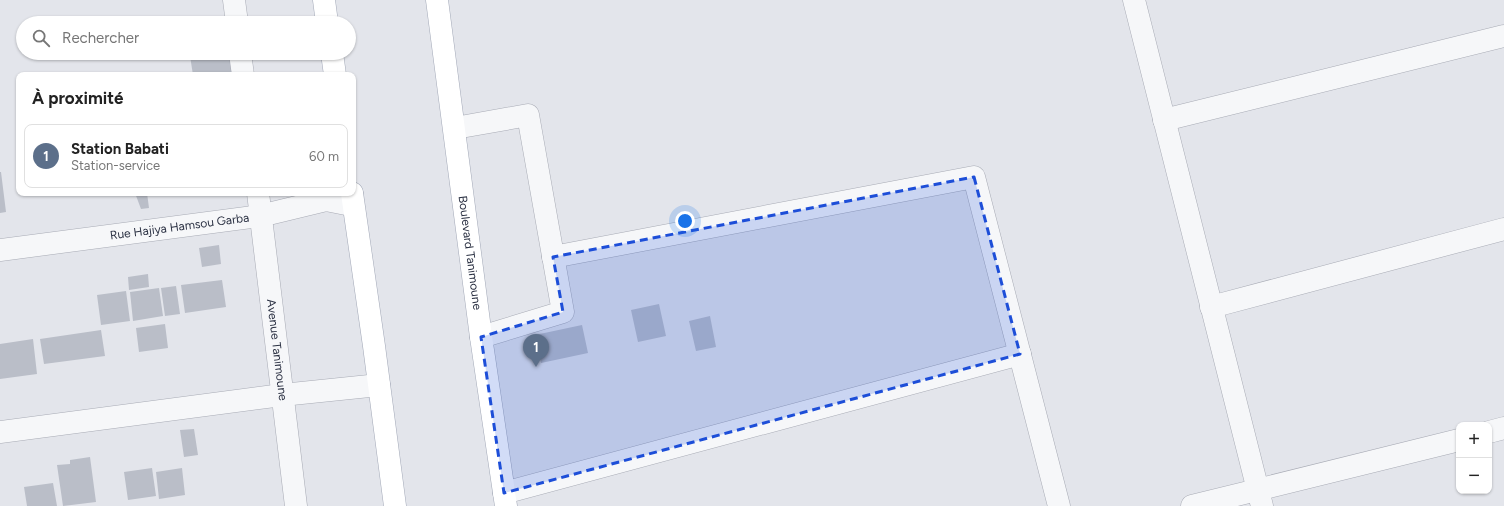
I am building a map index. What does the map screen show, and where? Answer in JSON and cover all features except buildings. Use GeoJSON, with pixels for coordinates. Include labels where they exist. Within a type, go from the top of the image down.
{"type":"FeatureCollection","features":[{"type":"Feature","properties":{"kind":"main road"},"geometry":{"type":"LineString","coordinates":[[324,0],[326,16]]}},
{"type":"Feature","properties":{"kind":"main road","name":"Boulevard Tanimoune"},"geometry":{"type":"LineString","coordinates":[[437,0],[455,128],[481,337],[505,499]]}},
{"type":"Feature","properties":{"kind":"main road"},"geometry":{"type":"LineString","coordinates":[[333,60],[335,72]]}},
{"type":"Feature","properties":{"kind":"main road"},"geometry":{"type":"LineString","coordinates":[[352,196],[395,506]]}},
{"type":"Feature","properties":{"kind":"street"},"geometry":{"type":"LineString","coordinates":[[234,0],[236,16]]}},
{"type":"Feature","properties":{"kind":"street"},"geometry":{"type":"LineString","coordinates":[[1134,0],[1260,498]]}},
{"type":"Feature","properties":{"kind":"street"},"geometry":{"type":"LineString","coordinates":[[1164,120],[1504,36]]}},
{"type":"Feature","properties":{"kind":"street"},"geometry":{"type":"LineString","coordinates":[[241,60],[243,72]]}},
{"type":"Feature","properties":{"kind":"street"},"geometry":{"type":"LineString","coordinates":[[455,128],[528,115],[563,312],[481,337]]}},
{"type":"Feature","properties":{"kind":"street"},"geometry":{"type":"LineString","coordinates":[[553,257],[974,177],[1059,506]]}},
{"type":"Feature","properties":{"kind":"street","name":"Avenue Tanimoune"},"geometry":{"type":"LineString","coordinates":[[258,196],[296,506]]}},
{"type":"Feature","properties":{"kind":"street","name":"Rue Hajiya Hamsou Garba"},"geometry":{"type":"LineString","coordinates":[[0,250],[260,216],[326,200],[346,204],[350,196]]}},
{"type":"Feature","properties":{"kind":"street"},"geometry":{"type":"LineString","coordinates":[[1212,307],[1504,229]]}},
{"type":"Feature","properties":{"kind":"street"},"geometry":{"type":"LineString","coordinates":[[505,499],[1020,354]]}},
{"type":"Feature","properties":{"kind":"street"},"geometry":{"type":"LineString","coordinates":[[0,432],[282,395],[379,384]]}},
{"type":"Feature","properties":{"kind":"street"},"geometry":{"type":"LineString","coordinates":[[1492,431],[1504,428]]}},
{"type":"Feature","properties":{"kind":"street"},"geometry":{"type":"LineString","coordinates":[[1192,506],[1260,498],[1456,441]]}},
{"type":"Feature","properties":{"kind":"highlighted area"},"geometry":{"type":"Polygon","coordinates":[[[974,177],[1020,354],[504,493],[481,337],[563,312],[553,257],[974,177]]]}},
{"type":"Feature","properties":{"kind":"place","name":"Station Babati"},"geometry":{"type":"Point","coordinates":[536,367]}}]}
